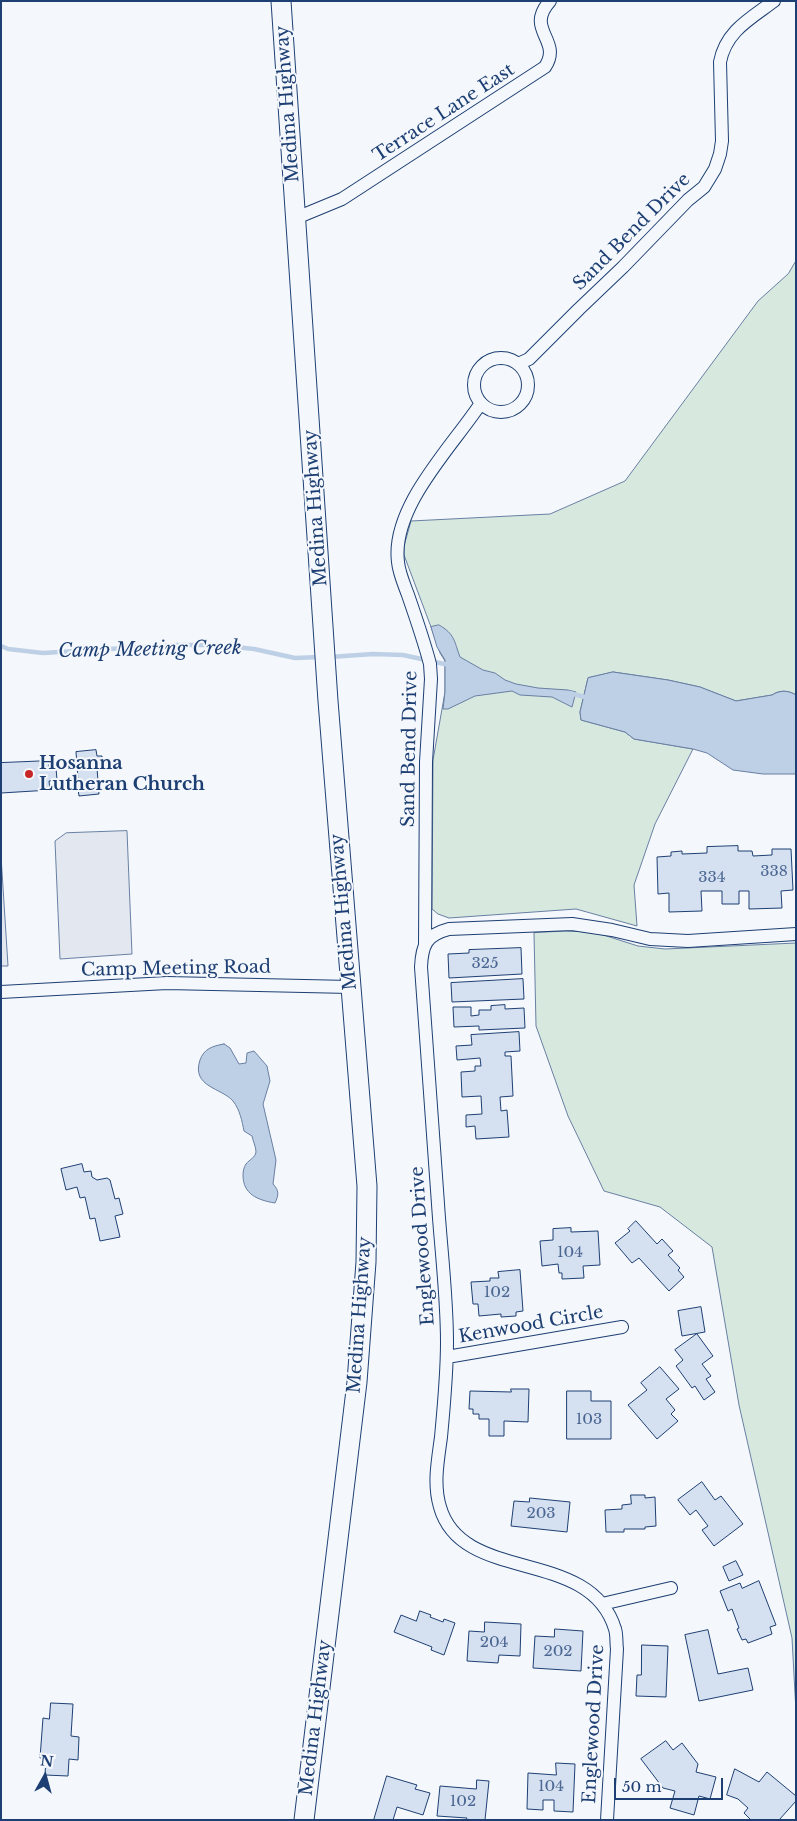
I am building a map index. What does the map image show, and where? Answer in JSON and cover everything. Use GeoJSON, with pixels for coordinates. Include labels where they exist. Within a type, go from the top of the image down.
{"type":"FeatureCollection","features":[{"type":"Feature","properties":{"kind":"main road","name":"Medina Highway"},"geometry":{"type":"LineString","coordinates":[[281,1],[328,701],[367,1186],[366,1262],[357,1382],[304,1820]]}},
{"type":"Feature","properties":{"kind":"street","name":"Terrace Lane East"},"geometry":{"type":"LineString","coordinates":[[296,218],[342,200],[545,67],[550,60],[551,52],[540,19],[542,10],[550,1]]}},
{"type":"Feature","properties":{"kind":"street","name":"Sand Bend Drive"},"geometry":{"type":"LineString","coordinates":[[518,364],[529,359],[688,200],[704,187],[715,169],[722,141],[720,62],[722,53],[730,36],[739,26],[774,1]]}},
{"type":"Feature","properties":{"kind":"street"},"geometry":{"type":"LineString","coordinates":[[501,358],[518,364],[524,370],[527,379],[528,388],[526,396],[514,409],[496,412],[488,409],[476,396],[474,378],[478,370],[492,359],[501,358]]}},
{"type":"Feature","properties":{"kind":"street","name":"Sand Bend Drive"},"geometry":{"type":"LineString","coordinates":[[425,944],[427,752],[431,680],[430,664],[398,563],[400,528],[413,501],[432,471],[481,403]]}},
{"type":"Feature","properties":{"kind":"street"},"geometry":{"type":"LineString","coordinates":[[425,944],[436,933],[449,930],[572,924],[612,930],[650,939],[688,941],[796,934]]}},
{"type":"Feature","properties":{"kind":"street","name":"Englewood Drive"},"geometry":{"type":"LineString","coordinates":[[425,944],[421,953],[421,967],[446,1317],[447,1357],[445,1394],[436,1484],[440,1507],[446,1522],[459,1539],[474,1549],[559,1577],[586,1588],[602,1604],[610,1616],[616,1630],[617,1648],[607,1820]]}},
{"type":"Feature","properties":{"kind":"street","name":"Camp Meeting Road"},"geometry":{"type":"LineString","coordinates":[[1,992],[167,983],[350,987]]}},
{"type":"Feature","properties":{"kind":"street","name":"Kenwood Circle"},"geometry":{"type":"LineString","coordinates":[[447,1357],[622,1327]]}},
{"type":"Feature","properties":{"kind":"street"},"geometry":{"type":"LineString","coordinates":[[602,1604],[672,1588]]}},
{"type":"Feature","properties":{"kind":"shaded area"},"geometry":{"type":"Polygon","coordinates":[[[796,261],[796,695],[787,691],[781,691],[772,695],[736,701],[700,687],[668,680],[613,672],[588,678],[580,712],[581,720],[625,732],[634,739],[693,749],[655,824],[634,885],[637,926],[576,909],[449,918],[438,914],[432,909],[433,760],[445,692],[445,661],[440,653],[404,555],[404,546],[411,521],[550,514],[625,481],[758,301],[788,274],[796,261]]]}},
{"type":"Feature","properties":{"kind":"shaded area"},"geometry":{"type":"Polygon","coordinates":[[[127,831],[132,954],[60,959],[55,841],[66,833],[127,831]]]}},
{"type":"Feature","properties":{"kind":"shaded area"},"geometry":{"type":"Polygon","coordinates":[[[1,856],[8,966],[1,966],[1,856]]]}},
{"type":"Feature","properties":{"kind":"shaded area"},"geometry":{"type":"Polygon","coordinates":[[[594,932],[638,946],[665,949],[796,943],[796,1712],[792,1638],[739,1405],[712,1247],[660,1207],[604,1191],[568,1116],[536,1026],[534,933],[594,932]]]}},
{"type":"Feature","properties":{"kind":"water"},"geometry":{"type":"Polygon","coordinates":[[[439,625],[451,635],[460,657],[483,670],[495,673],[505,680],[516,684],[576,692],[572,707],[552,697],[520,695],[512,691],[475,696],[448,709],[443,709],[445,660],[437,647],[431,627],[439,625]]]}},
{"type":"Feature","properties":{"kind":"water"},"geometry":{"type":"Polygon","coordinates":[[[613,672],[700,687],[736,701],[772,695],[781,691],[793,693],[796,695],[796,774],[763,774],[733,770],[707,753],[634,739],[625,732],[581,720],[580,712],[588,678],[613,672]]]}},
{"type":"Feature","properties":{"kind":"water"},"geometry":{"type":"Polygon","coordinates":[[[224,1044],[230,1048],[239,1064],[246,1063],[247,1053],[254,1051],[267,1066],[270,1081],[263,1104],[276,1160],[273,1184],[278,1195],[275,1203],[257,1198],[245,1187],[244,1169],[256,1152],[252,1136],[244,1131],[239,1112],[233,1101],[209,1086],[200,1076],[198,1069],[204,1053],[212,1047],[224,1044]]]}},
{"type":"Feature","properties":{"kind":"building"},"geometry":{"type":"Polygon","coordinates":[[[96,750],[97,756],[102,756],[103,767],[97,768],[99,794],[79,796],[78,789],[73,789],[73,779],[78,779],[76,752],[96,750]]]}},
{"type":"Feature","properties":{"kind":"building","name":"Hosanna Lutheran Church"},"geometry":{"type":"Polygon","coordinates":[[[49,761],[49,768],[56,768],[57,780],[49,781],[50,790],[1,793],[1,763],[49,761]]]}},
{"type":"Feature","properties":{"kind":"building"},"geometry":{"type":"Polygon","coordinates":[[[738,846],[738,851],[752,851],[753,856],[772,855],[772,849],[791,849],[793,890],[781,891],[782,908],[749,909],[749,891],[739,891],[739,904],[722,904],[722,891],[701,891],[702,911],[669,912],[669,893],[658,894],[657,857],[671,856],[671,852],[682,851],[682,854],[707,853],[707,847],[738,846]]]}},
{"type":"Feature","properties":{"kind":"building"},"geometry":{"type":"Polygon","coordinates":[[[521,948],[522,974],[449,978],[448,954],[469,953],[469,950],[521,948]]]}},
{"type":"Feature","properties":{"kind":"building"},"geometry":{"type":"Polygon","coordinates":[[[523,979],[524,999],[452,1002],[451,983],[523,979]]]}},
{"type":"Feature","properties":{"kind":"building"},"geometry":{"type":"Polygon","coordinates":[[[505,1005],[505,1009],[524,1008],[525,1028],[479,1030],[479,1026],[454,1027],[453,1007],[471,1007],[471,1016],[479,1015],[479,1010],[491,1010],[491,1006],[505,1005]]]}},
{"type":"Feature","properties":{"kind":"building"},"geometry":{"type":"Polygon","coordinates":[[[519,1032],[520,1051],[505,1052],[505,1056],[511,1056],[513,1096],[500,1097],[501,1111],[507,1110],[509,1137],[476,1139],[475,1126],[466,1127],[466,1115],[482,1114],[481,1096],[462,1097],[461,1072],[475,1071],[475,1066],[481,1066],[480,1058],[457,1060],[456,1046],[472,1045],[471,1035],[519,1032]]]}},
{"type":"Feature","properties":{"kind":"building"},"geometry":{"type":"Polygon","coordinates":[[[82,1164],[84,1172],[91,1171],[92,1177],[97,1180],[107,1178],[110,1180],[115,1199],[119,1198],[123,1214],[115,1216],[120,1237],[100,1241],[95,1218],[90,1219],[85,1197],[80,1198],[77,1187],[66,1190],[61,1169],[82,1164]]]}},
{"type":"Feature","properties":{"kind":"building"},"geometry":{"type":"Polygon","coordinates":[[[636,1221],[657,1244],[662,1239],[673,1251],[668,1255],[680,1268],[678,1270],[684,1277],[669,1291],[639,1258],[632,1263],[615,1243],[630,1231],[628,1229],[636,1221]]]}},
{"type":"Feature","properties":{"kind":"building"},"geometry":{"type":"Polygon","coordinates":[[[571,1228],[571,1232],[598,1231],[600,1265],[583,1266],[584,1278],[562,1279],[562,1273],[559,1273],[558,1264],[542,1266],[540,1241],[553,1240],[553,1229],[571,1228]]]}},
{"type":"Feature","properties":{"kind":"building"},"geometry":{"type":"Polygon","coordinates":[[[520,1270],[523,1311],[516,1312],[516,1316],[501,1317],[501,1314],[479,1316],[478,1304],[473,1304],[471,1282],[490,1281],[490,1278],[499,1278],[498,1272],[520,1270]]]}},
{"type":"Feature","properties":{"kind":"building"},"geometry":{"type":"Polygon","coordinates":[[[701,1307],[705,1332],[682,1336],[678,1311],[701,1307]]]}},
{"type":"Feature","properties":{"kind":"building"},"geometry":{"type":"Polygon","coordinates":[[[697,1334],[713,1356],[702,1364],[711,1376],[706,1379],[715,1392],[704,1400],[695,1386],[692,1388],[676,1366],[683,1360],[675,1350],[697,1334]]]}},
{"type":"Feature","properties":{"kind":"building"},"geometry":{"type":"Polygon","coordinates":[[[660,1367],[679,1389],[666,1399],[675,1410],[671,1414],[678,1421],[657,1439],[628,1405],[647,1390],[641,1383],[660,1367]]]}},
{"type":"Feature","properties":{"kind":"building"},"geometry":{"type":"Polygon","coordinates":[[[511,1389],[529,1389],[528,1422],[504,1421],[504,1436],[489,1436],[489,1419],[479,1419],[479,1414],[473,1414],[473,1409],[469,1409],[470,1391],[511,1392],[511,1389]]]}},
{"type":"Feature","properties":{"kind":"building"},"geometry":{"type":"Polygon","coordinates":[[[567,1391],[591,1391],[591,1401],[611,1401],[611,1439],[567,1439],[567,1391]]]}},
{"type":"Feature","properties":{"kind":"building"},"geometry":{"type":"Polygon","coordinates":[[[702,1482],[715,1500],[721,1496],[743,1524],[714,1546],[702,1530],[708,1526],[696,1510],[690,1515],[678,1500],[702,1482]]]}},
{"type":"Feature","properties":{"kind":"building"},"geometry":{"type":"Polygon","coordinates":[[[631,1495],[645,1495],[645,1498],[655,1497],[656,1526],[645,1527],[645,1529],[624,1529],[624,1532],[606,1532],[605,1510],[622,1509],[622,1505],[631,1504],[631,1495]]]}},
{"type":"Feature","properties":{"kind":"building"},"geometry":{"type":"Polygon","coordinates":[[[530,1498],[570,1502],[567,1532],[511,1526],[514,1501],[529,1502],[530,1498]]]}},
{"type":"Feature","properties":{"kind":"building"},"geometry":{"type":"Polygon","coordinates":[[[736,1561],[743,1575],[729,1581],[723,1567],[736,1561]]]}},
{"type":"Feature","properties":{"kind":"building"},"geometry":{"type":"Polygon","coordinates":[[[759,1581],[776,1625],[770,1627],[772,1634],[748,1643],[746,1639],[742,1640],[732,1609],[728,1611],[720,1591],[740,1583],[742,1588],[759,1581]]]}},
{"type":"Feature","properties":{"kind":"building"},"geometry":{"type":"Polygon","coordinates":[[[420,1611],[443,1622],[444,1619],[455,1623],[444,1655],[431,1650],[432,1647],[394,1632],[401,1615],[416,1621],[420,1611]]]}},
{"type":"Feature","properties":{"kind":"building"},"geometry":{"type":"Polygon","coordinates":[[[485,1622],[521,1624],[520,1656],[499,1655],[498,1663],[467,1661],[469,1631],[484,1632],[485,1622]]]}},
{"type":"Feature","properties":{"kind":"building"},"geometry":{"type":"Polygon","coordinates":[[[555,1629],[583,1631],[581,1671],[533,1668],[535,1636],[554,1637],[555,1629]]]}},
{"type":"Feature","properties":{"kind":"building"},"geometry":{"type":"Polygon","coordinates":[[[708,1630],[718,1674],[748,1668],[753,1690],[699,1701],[685,1635],[708,1630]]]}},
{"type":"Feature","properties":{"kind":"building"},"geometry":{"type":"Polygon","coordinates":[[[642,1645],[668,1646],[666,1697],[636,1696],[637,1675],[641,1675],[642,1645]]]}},
{"type":"Feature","properties":{"kind":"building"},"geometry":{"type":"Polygon","coordinates":[[[51,1703],[73,1704],[71,1736],[79,1737],[78,1760],[69,1759],[68,1776],[45,1775],[46,1758],[40,1758],[43,1718],[49,1719],[51,1703]]]}},
{"type":"Feature","properties":{"kind":"building"},"geometry":{"type":"Polygon","coordinates":[[[666,1741],[673,1750],[682,1743],[698,1764],[696,1772],[716,1777],[710,1799],[699,1796],[694,1815],[670,1808],[675,1791],[663,1788],[641,1759],[666,1741]]]}},
{"type":"Feature","properties":{"kind":"building"},"geometry":{"type":"Polygon","coordinates":[[[556,1763],[575,1764],[573,1812],[554,1811],[554,1800],[543,1800],[543,1810],[527,1809],[528,1773],[556,1775],[556,1763]]]}},
{"type":"Feature","properties":{"kind":"building"},"geometry":{"type":"Polygon","coordinates":[[[735,1769],[759,1782],[767,1772],[796,1796],[796,1801],[779,1820],[751,1820],[744,1813],[748,1808],[738,1799],[727,1795],[735,1769]]]}},
{"type":"Feature","properties":{"kind":"building"},"geometry":{"type":"Polygon","coordinates":[[[387,1776],[417,1785],[415,1789],[430,1793],[423,1815],[397,1807],[393,1820],[374,1820],[387,1776]]]}},
{"type":"Feature","properties":{"kind":"building"},"geometry":{"type":"Polygon","coordinates":[[[477,1780],[489,1781],[485,1820],[466,1820],[467,1818],[437,1816],[440,1786],[476,1789],[477,1780]]]}},
{"type":"Feature","properties":{"kind":"waterway","name":"Camp Meeting Creek"},"geometry":{"type":"LineString","coordinates":[[1,646],[8,649],[43,653],[177,645],[216,645],[254,649],[295,658],[320,657]]}},
{"type":"Feature","properties":{"kind":"waterway","name":"Camp Meeting Creek"},"geometry":{"type":"LineString","coordinates":[[330,657],[373,654],[403,655],[449,665]]}},
{"type":"Feature","properties":{"kind":"waterway","name":"Camp Meeting Creek"},"geometry":{"type":"LineString","coordinates":[[569,693],[589,698]]}},
{"type":"Feature","properties":{"kind":"place","name":"Hosanna Lutheran Church"},"geometry":{"type":"Point","coordinates":[29,774]}}]}
